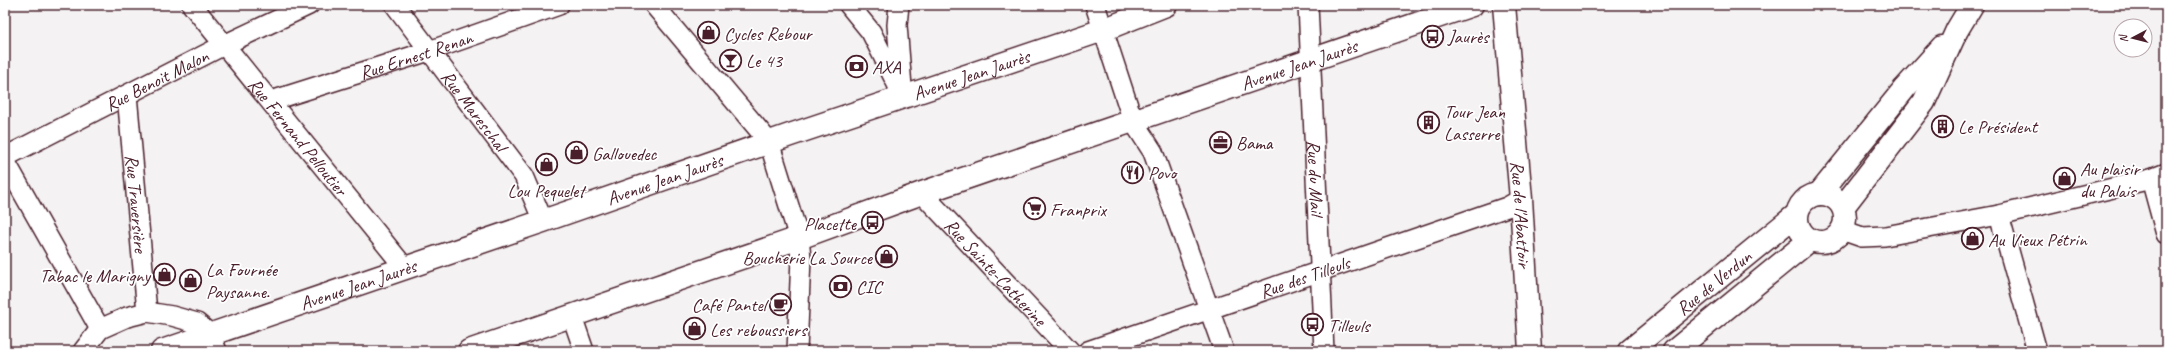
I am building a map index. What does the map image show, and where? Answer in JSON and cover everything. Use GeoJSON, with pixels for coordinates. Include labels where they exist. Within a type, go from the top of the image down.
{"type":"FeatureCollection","features":[{"type":"Feature","properties":{"kind":"main road","name":"Avenue Jean Jaurès"},"geometry":{"type":"LineString","coordinates":[[162,351],[213,342],[405,268],[768,142],[1103,30],[1166,5]]}},
{"type":"Feature","properties":{"kind":"main road","name":"Avenue Jean Jaurès"},"geometry":{"type":"LineString","coordinates":[[469,351],[799,238],[922,193],[1472,5]]}},
{"type":"Feature","properties":{"kind":"main road","name":"Rue de l'Abattoir"},"geometry":{"type":"LineString","coordinates":[[1504,5],[1521,199],[1530,351]]}},
{"type":"Feature","properties":{"kind":"main road","name":"Rue de Verdun"},"geometry":{"type":"LineString","coordinates":[[1843,207],[1924,102],[1957,30],[1972,5]]}},
{"type":"Feature","properties":{"kind":"main road","name":"Rue de Verdun"},"geometry":{"type":"LineString","coordinates":[[1629,351],[1797,214],[1804,201],[1810,196],[1819,194],[1905,88],[1957,30]]}},
{"type":"Feature","properties":{"kind":"main road"},"geometry":{"type":"LineString","coordinates":[[1797,214],[1799,228],[1810,240],[1829,241],[1839,235],[1842,230],[1845,214],[1843,207],[1832,196],[1819,194]]}},
{"type":"Feature","properties":{"kind":"main road","name":"Rue de Verdun"},"geometry":{"type":"LineString","coordinates":[[1674,351],[1810,240]]}},
{"type":"Feature","properties":{"kind":"street","name":"Rue Fernand Pelloutier"},"geometry":{"type":"LineString","coordinates":[[192,5],[405,268]]}},
{"type":"Feature","properties":{"kind":"street","name":"Rue Benoit Malon"},"geometry":{"type":"LineString","coordinates":[[5,157],[224,45],[309,5]]}},
{"type":"Feature","properties":{"kind":"street","name":"Rue Mareschal"},"geometry":{"type":"LineString","coordinates":[[395,5],[524,176],[543,221]]}},
{"type":"Feature","properties":{"kind":"street","name":"Rue Ernest Renan"},"geometry":{"type":"LineString","coordinates":[[271,101],[429,51],[559,5]]}},
{"type":"Feature","properties":{"kind":"street"},"geometry":{"type":"LineString","coordinates":[[654,5],[768,142],[799,238],[801,258],[797,351]]}},
{"type":"Feature","properties":{"kind":"street"},"geometry":{"type":"LineString","coordinates":[[850,5],[871,32],[903,96]]}},
{"type":"Feature","properties":{"kind":"street"},"geometry":{"type":"LineString","coordinates":[[899,5],[897,25],[903,96]]}},
{"type":"Feature","properties":{"kind":"street"},"geometry":{"type":"LineString","coordinates":[[1094,5],[1133,121],[1153,152],[1224,351]]}},
{"type":"Feature","properties":{"kind":"street","name":"Rue du Mail"},"geometry":{"type":"LineString","coordinates":[[1308,5],[1324,351]]}},
{"type":"Feature","properties":{"kind":"street"},"geometry":{"type":"LineString","coordinates":[[871,32],[897,25]]}},
{"type":"Feature","properties":{"kind":"street","name":"Rue Traversière"},"geometry":{"type":"LineString","coordinates":[[127,95],[147,312]]}},
{"type":"Feature","properties":{"kind":"street"},"geometry":{"type":"LineString","coordinates":[[5,161],[100,329]]}},
{"type":"Feature","properties":{"kind":"street"},"geometry":{"type":"LineString","coordinates":[[1842,230],[1862,236],[1885,236],[1999,215],[2159,176],[2166,234]]}},
{"type":"Feature","properties":{"kind":"street","name":"Rue Sainte-Catherine"},"geometry":{"type":"LineString","coordinates":[[922,193],[1070,351]]}},
{"type":"Feature","properties":{"kind":"street","name":"Rue des Tilleuls"},"geometry":{"type":"LineString","coordinates":[[1088,351],[1507,207],[1521,199]]}},
{"type":"Feature","properties":{"kind":"street"},"geometry":{"type":"LineString","coordinates":[[1999,215],[2037,351]]}},
{"type":"Feature","properties":{"kind":"street"},"geometry":{"type":"LineString","coordinates":[[83,351],[100,329],[127,317],[147,312],[172,316],[197,324],[213,342]]}},
{"type":"Feature","properties":{"kind":"street"},"geometry":{"type":"LineString","coordinates":[[572,316],[584,351]]}},
{"type":"Feature","properties":{"kind":"place","name":"Cycles Rebour"},"geometry":{"type":"Point","coordinates":[708,33]}},
{"type":"Feature","properties":{"kind":"place","name":"Jaurès"},"geometry":{"type":"Point","coordinates":[1433,36]}},
{"type":"Feature","properties":{"kind":"place","name":"Le 43"},"geometry":{"type":"Point","coordinates":[731,60]}},
{"type":"Feature","properties":{"kind":"place","name":"AXA"},"geometry":{"type":"Point","coordinates":[856,66]}},
{"type":"Feature","properties":{"kind":"place","name":"Tour Jean Lasserre"},"geometry":{"type":"Point","coordinates":[1429,122]}},
{"type":"Feature","properties":{"kind":"place","name":"Le Président"},"geometry":{"type":"Point","coordinates":[1943,126]}},
{"type":"Feature","properties":{"kind":"place","name":"Bama"},"geometry":{"type":"Point","coordinates":[1221,142]}},
{"type":"Feature","properties":{"kind":"place","name":"Gallouedec"},"geometry":{"type":"Point","coordinates":[576,153]}},
{"type":"Feature","properties":{"kind":"place","name":"Lou Pequelet"},"geometry":{"type":"Point","coordinates":[546,165]}},
{"type":"Feature","properties":{"kind":"place","name":"Povo"},"geometry":{"type":"Point","coordinates":[1133,172]}},
{"type":"Feature","properties":{"kind":"place","name":"Au plaisir du Palais"},"geometry":{"type":"Point","coordinates":[2065,179]}},
{"type":"Feature","properties":{"kind":"place","name":"Franprix"},"geometry":{"type":"Point","coordinates":[1034,209]}},
{"type":"Feature","properties":{"kind":"place","name":"Placette"},"geometry":{"type":"Point","coordinates":[872,223]}},
{"type":"Feature","properties":{"kind":"place","name":"Au Vieux Pétrin"},"geometry":{"type":"Point","coordinates":[1972,239]}},
{"type":"Feature","properties":{"kind":"place","name":"Boucherie La Source"},"geometry":{"type":"Point","coordinates":[887,257]}},
{"type":"Feature","properties":{"kind":"place","name":"Tabac le Marigny"},"geometry":{"type":"Point","coordinates":[165,275]}},
{"type":"Feature","properties":{"kind":"place","name":"La Fournée Paysanne."},"geometry":{"type":"Point","coordinates":[191,280]}},
{"type":"Feature","properties":{"kind":"place","name":"CIC"},"geometry":{"type":"Point","coordinates":[840,286]}},
{"type":"Feature","properties":{"kind":"place","name":"Café Pantel"},"geometry":{"type":"Point","coordinates":[781,304]}},
{"type":"Feature","properties":{"kind":"place","name":"Tilleuls"},"geometry":{"type":"Point","coordinates":[1312,325]}},
{"type":"Feature","properties":{"kind":"place","name":"Les reboussiers"},"geometry":{"type":"Point","coordinates":[695,329]}}]}
